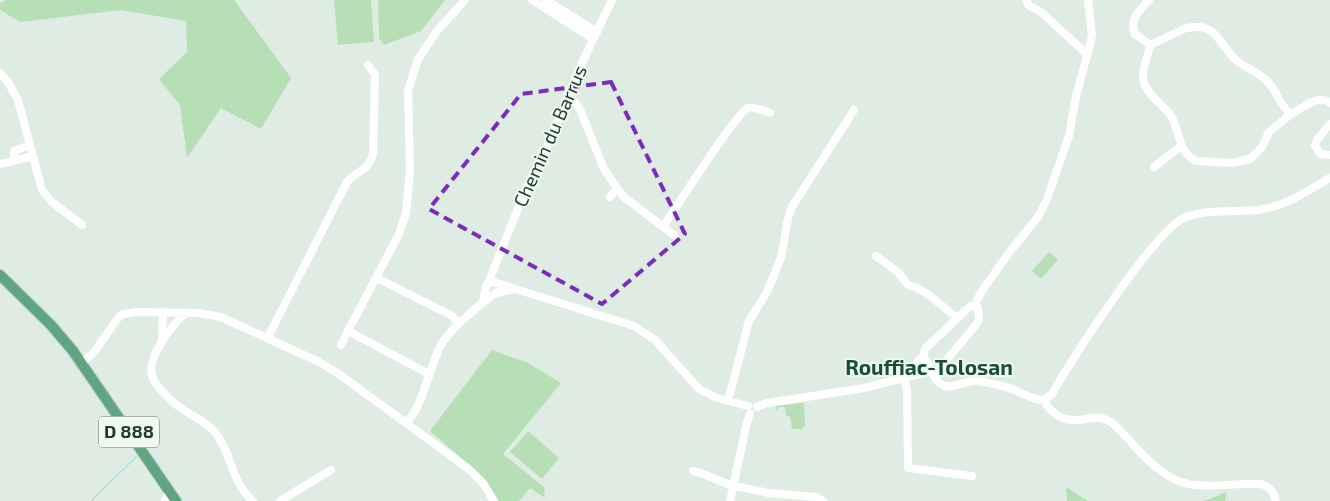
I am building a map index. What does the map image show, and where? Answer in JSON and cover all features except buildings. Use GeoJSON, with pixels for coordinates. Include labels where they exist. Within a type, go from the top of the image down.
{"type":"FeatureCollection","features":[{"type":"Feature","properties":{"kind":"main road","name":"D 888"},"geometry":{"type":"LineString","coordinates":[[1,277],[51,325],[82,363],[176,501]]}},
{"type":"Feature","properties":{"kind":"street"},"geometry":{"type":"LineString","coordinates":[[342,345],[400,234],[406,213],[410,171],[408,90],[418,59],[437,31],[465,0]]}},
{"type":"Feature","properties":{"kind":"street"},"geometry":{"type":"LineString","coordinates":[[532,0],[595,36]]}},
{"type":"Feature","properties":{"kind":"street"},"geometry":{"type":"LineString","coordinates":[[546,0],[595,36]]}},
{"type":"Feature","properties":{"kind":"street","name":"Chemin du Barrus"},"geometry":{"type":"LineString","coordinates":[[493,288],[493,274],[528,184],[545,151],[568,95],[612,0]]}},
{"type":"Feature","properties":{"kind":"street"},"geometry":{"type":"LineString","coordinates":[[918,374],[917,364],[923,358],[925,349],[957,318],[976,304],[982,291],[1008,254],[1043,209],[1069,136],[1076,96],[1088,56],[1092,34],[1088,0]]}},
{"type":"Feature","properties":{"kind":"street"},"geometry":{"type":"LineString","coordinates":[[1149,0],[1135,16],[1133,25],[1135,34],[1150,46]]}},
{"type":"Feature","properties":{"kind":"street"},"geometry":{"type":"LineString","coordinates":[[1028,3],[1041,12],[1088,56]]}},
{"type":"Feature","properties":{"kind":"street"},"geometry":{"type":"LineString","coordinates":[[1291,114],[1282,106],[1266,79],[1235,59],[1216,36],[1205,28],[1186,28],[1150,46],[1143,75],[1144,86],[1172,118],[1185,153],[1197,161],[1231,163],[1244,161],[1255,156],[1262,147],[1269,132],[1291,114],[1317,100],[1324,99],[1330,103]]}},
{"type":"Feature","properties":{"kind":"street"},"geometry":{"type":"LineString","coordinates":[[268,337],[347,182],[371,162],[373,154],[375,75],[368,65]]}},
{"type":"Feature","properties":{"kind":"street"},"geometry":{"type":"LineString","coordinates":[[0,73],[18,100],[42,190],[52,202],[82,225]]}},
{"type":"Feature","properties":{"kind":"street"},"geometry":{"type":"LineString","coordinates":[[568,95],[579,107],[604,169],[617,188],[624,197],[674,235]]}},
{"type":"Feature","properties":{"kind":"street"},"geometry":{"type":"LineString","coordinates":[[663,227],[726,133],[746,109],[753,107],[770,113]]}},
{"type":"Feature","properties":{"kind":"street"},"geometry":{"type":"LineString","coordinates":[[728,401],[749,321],[767,292],[781,258],[788,218],[792,207],[854,110]]}},
{"type":"Feature","properties":{"kind":"street"},"geometry":{"type":"LineString","coordinates":[[1330,124],[1317,140],[1315,146],[1320,154],[1330,155]]}},
{"type":"Feature","properties":{"kind":"street"},"geometry":{"type":"LineString","coordinates":[[14,160],[14,151],[30,145]]}},
{"type":"Feature","properties":{"kind":"street"},"geometry":{"type":"LineString","coordinates":[[1154,167],[1181,146]]}},
{"type":"Feature","properties":{"kind":"street"},"geometry":{"type":"LineString","coordinates":[[0,164],[33,156]]}},
{"type":"Feature","properties":{"kind":"street"},"geometry":{"type":"LineString","coordinates":[[923,358],[928,362],[937,381],[945,386],[967,381],[979,381],[1007,388],[1037,400],[1044,400],[1052,394],[1117,295],[1144,258],[1170,228],[1186,217],[1200,213],[1259,210],[1283,204],[1330,176]]}},
{"type":"Feature","properties":{"kind":"street"},"geometry":{"type":"LineString","coordinates":[[610,197],[617,188]]}},
{"type":"Feature","properties":{"kind":"street"},"geometry":{"type":"LineString","coordinates":[[876,256],[898,272],[908,285],[929,295],[957,318]]}},
{"type":"Feature","properties":{"kind":"street"},"geometry":{"type":"LineString","coordinates":[[377,278],[452,316],[459,323]]}},
{"type":"Feature","properties":{"kind":"street"},"geometry":{"type":"LineString","coordinates":[[406,422],[413,416],[447,334],[483,302],[493,288],[515,289],[634,326],[645,332],[659,344],[694,385],[708,394],[756,412],[757,407],[767,403],[864,388],[939,369],[975,326],[978,320],[976,304]]}},
{"type":"Feature","properties":{"kind":"street"},"geometry":{"type":"LineString","coordinates":[[82,363],[95,351],[120,315],[137,312],[165,312],[221,317],[268,337],[339,374],[477,476],[494,501]]}},
{"type":"Feature","properties":{"kind":"street"},"geometry":{"type":"LineString","coordinates":[[165,312],[169,317],[171,329]]}},
{"type":"Feature","properties":{"kind":"street"},"geometry":{"type":"LineString","coordinates":[[165,312],[162,339],[151,366],[154,380],[173,402],[214,431],[223,446],[236,481],[253,501]]}},
{"type":"Feature","properties":{"kind":"street"},"geometry":{"type":"LineString","coordinates":[[162,339],[186,313]]}},
{"type":"Feature","properties":{"kind":"street"},"geometry":{"type":"LineString","coordinates":[[348,331],[429,374]]}},
{"type":"Feature","properties":{"kind":"street"},"geometry":{"type":"LineString","coordinates":[[904,379],[907,389],[908,468],[972,476]]}},
{"type":"Feature","properties":{"kind":"street"},"geometry":{"type":"LineString","coordinates":[[1044,400],[1052,412],[1071,421],[1093,417],[1111,422],[1159,469],[1182,483],[1261,484],[1269,487],[1276,501]]}},
{"type":"Feature","properties":{"kind":"street"},"geometry":{"type":"LineString","coordinates":[[730,501],[749,410]]}},
{"type":"Feature","properties":{"kind":"street"},"geometry":{"type":"LineString","coordinates":[[280,501],[330,470]]}},
{"type":"Feature","properties":{"kind":"street"},"geometry":{"type":"LineString","coordinates":[[693,472],[701,473],[768,497],[809,496],[817,497],[823,501]]}},
{"type":"Feature","properties":{"kind":"street"},"geometry":{"type":"LineString","coordinates":[[165,501],[169,491]]}},
{"type":"Feature","properties":{"kind":"highlighted area"},"geometry":{"type":"Polygon","coordinates":[[[611,82],[685,234],[602,304],[429,209],[521,94],[611,82]]]}},
{"type":"Feature","properties":{"kind":"green space"},"geometry":{"type":"Polygon","coordinates":[[[6,0],[234,0],[291,78],[261,129],[221,108],[187,158],[180,105],[159,79],[187,52],[186,21],[121,10],[20,22],[0,10],[0,3],[6,0]]]}},
{"type":"Feature","properties":{"kind":"green space"},"geometry":{"type":"Polygon","coordinates":[[[334,0],[371,0],[374,42],[338,45],[334,0]]]}},
{"type":"Feature","properties":{"kind":"green space"},"geometry":{"type":"Polygon","coordinates":[[[378,0],[445,0],[421,31],[384,45],[379,38],[378,0]]]}},
{"type":"Feature","properties":{"kind":"green space"},"geometry":{"type":"Polygon","coordinates":[[[1049,252],[1058,260],[1041,279],[1032,271],[1049,252]]]}},
{"type":"Feature","properties":{"kind":"green space"},"geometry":{"type":"Polygon","coordinates":[[[492,350],[528,363],[561,383],[503,454],[544,487],[545,498],[530,488],[519,501],[498,501],[482,476],[430,431],[492,350]]]}},
{"type":"Feature","properties":{"kind":"green space"},"geometry":{"type":"Polygon","coordinates":[[[804,403],[805,426],[802,429],[792,429],[790,416],[786,416],[785,407],[779,407],[776,411],[776,406],[804,403]]]}},
{"type":"Feature","properties":{"kind":"green space"},"geometry":{"type":"Polygon","coordinates":[[[528,431],[559,458],[542,479],[510,452],[528,431]]]}},
{"type":"Feature","properties":{"kind":"green space"},"geometry":{"type":"Polygon","coordinates":[[[1066,487],[1088,501],[1067,501],[1066,487]]]}},
{"type":"Feature","properties":{"kind":"green space"},"geometry":{"type":"Polygon","coordinates":[[[1227,492],[1225,501],[1204,501],[1227,492]]]}},
{"type":"Feature","properties":{"kind":"waterway"},"geometry":{"type":"LineString","coordinates":[[91,501],[139,454]]}},
{"type":"Feature","properties":{"kind":"district","name":"Rouffiac-Tolosan"},"geometry":{"type":"Point","coordinates":[929,368]}}]}
